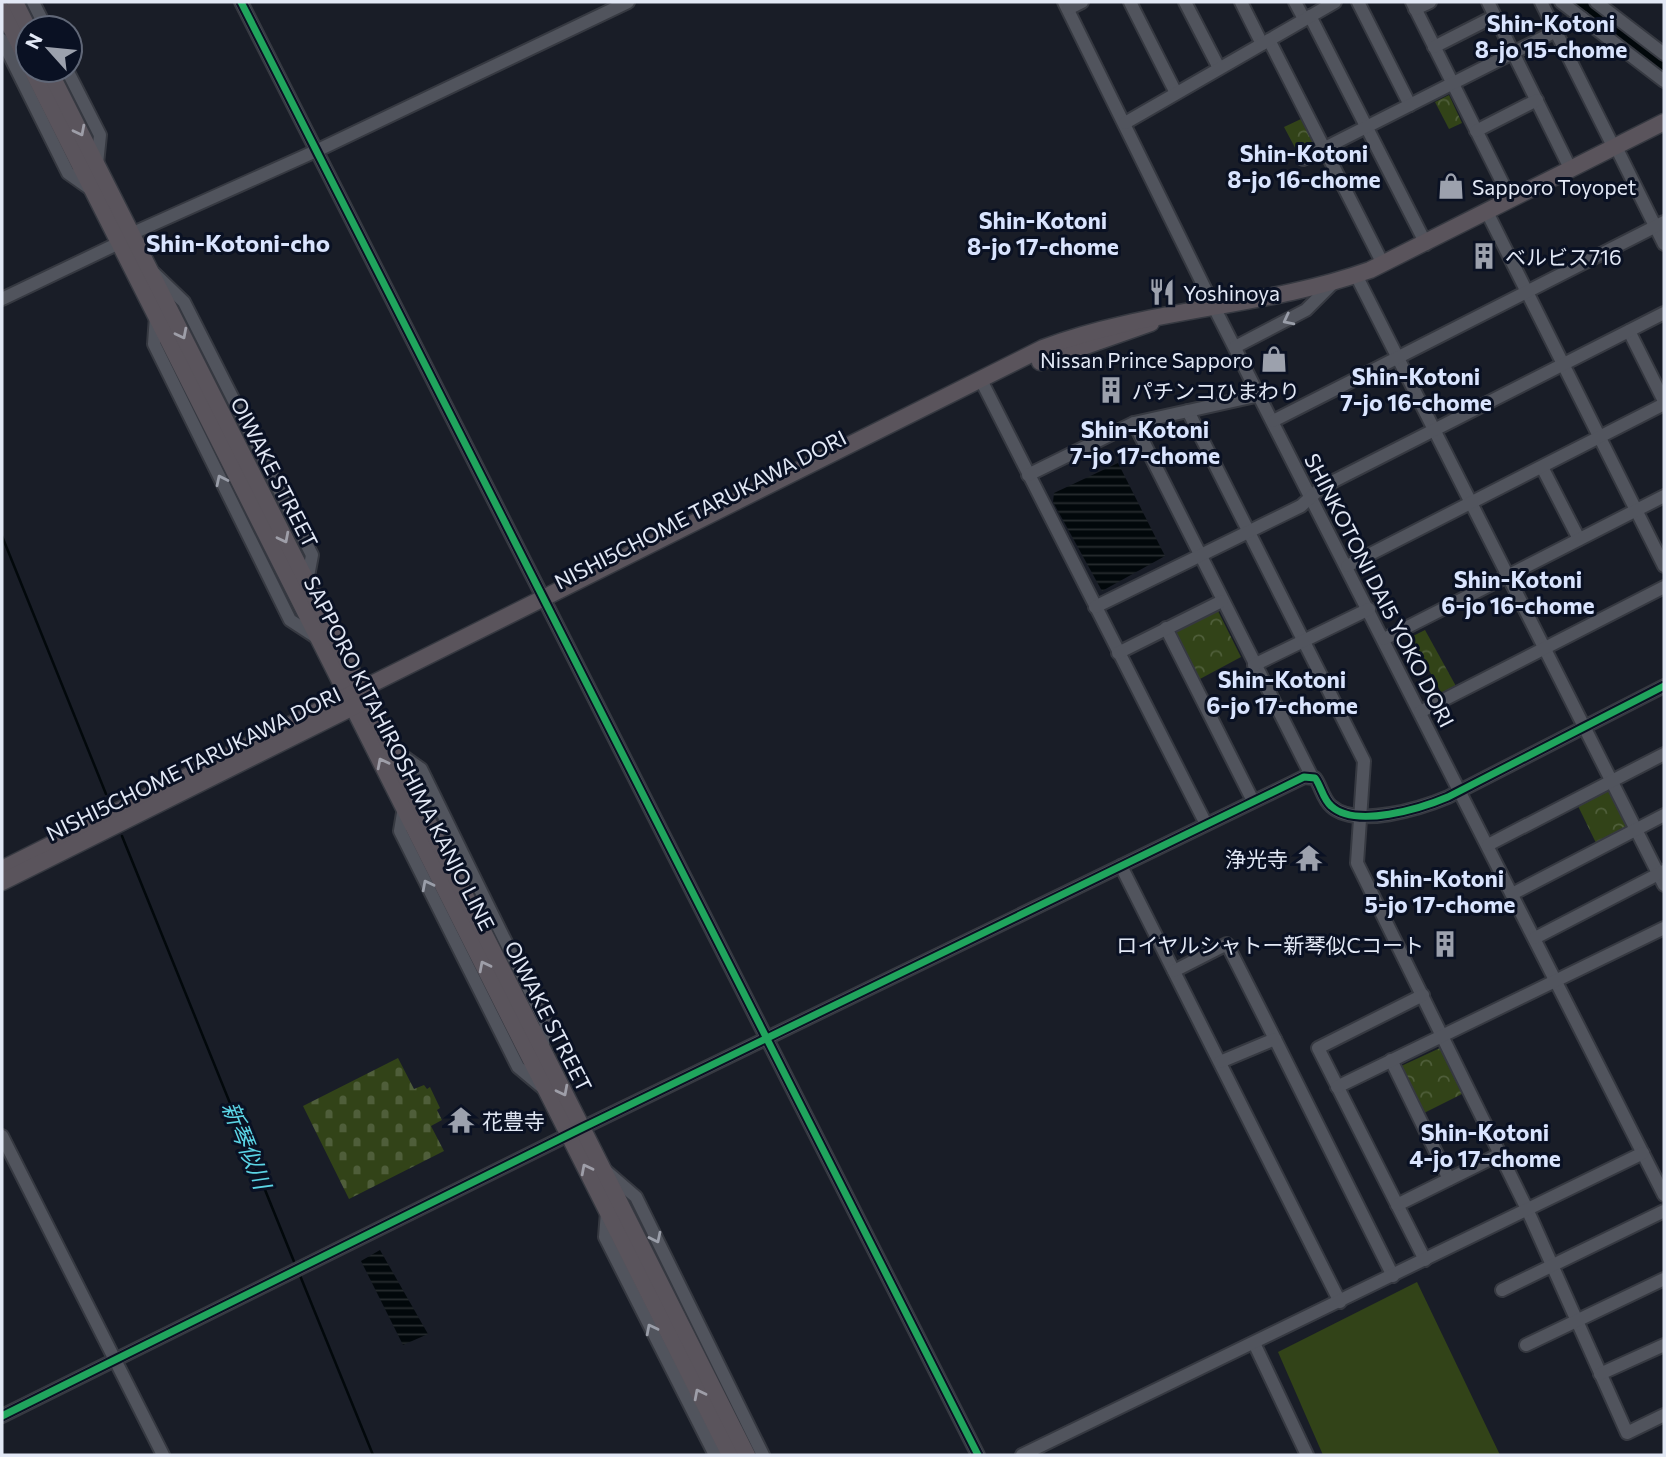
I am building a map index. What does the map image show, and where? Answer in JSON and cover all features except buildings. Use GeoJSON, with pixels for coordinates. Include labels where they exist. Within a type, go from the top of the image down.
{"type":"FeatureCollection","features":[{"type":"Feature","properties":{"kind":"main road"},"geometry":{"type":"LineString","coordinates":[[2,10],[14,34]]}},
{"type":"Feature","properties":{"kind":"main road","name":"SAPPORO KITAHIROSHIMA KANJO LINE"},"geometry":{"type":"LineString","coordinates":[[39,84],[93,190],[125,238],[156,316],[319,639],[358,699],[404,807],[546,1090],[576,1132],[607,1210],[730,1455]]}},
{"type":"Feature","properties":{"kind":"main road","name":"OIWAKE STREET"},"geometry":{"type":"LineString","coordinates":[[56,84],[97,164],[125,238],[149,268],[307,582],[358,699],[390,746],[542,1050],[576,1132],[601,1166],[747,1455]]}},
{"type":"Feature","properties":{"kind":"main road","name":"NISHI5CHOME TARUKAWA DORI"},"geometry":{"type":"LineString","coordinates":[[2,882],[546,603],[983,385],[1048,358],[1132,331],[1159,319],[1356,275],[1426,244],[1664,122]]}},
{"type":"Feature","properties":{"kind":"main road","name":"NISHI5CHOME TARUKAWA DORI"},"geometry":{"type":"LineString","coordinates":[[2,869],[358,699]]}},
{"type":"Feature","properties":{"kind":"street"},"geometry":{"type":"LineString","coordinates":[[241,2],[978,1455]]}},
{"type":"Feature","properties":{"kind":"street"},"geometry":{"type":"LineString","coordinates":[[2,299],[125,238],[628,2]]}},
{"type":"Feature","properties":{"kind":"street"},"geometry":{"type":"LineString","coordinates":[[1066,5],[1082,2]]}},
{"type":"Feature","properties":{"kind":"street"},"geometry":{"type":"LineString","coordinates":[[1130,2],[1176,93]]}},
{"type":"Feature","properties":{"kind":"street"},"geometry":{"type":"LineString","coordinates":[[1185,2],[1219,68]]}},
{"type":"Feature","properties":{"kind":"street"},"geometry":{"type":"LineString","coordinates":[[1241,2],[1324,148],[1383,264]]}},
{"type":"Feature","properties":{"kind":"street"},"geometry":{"type":"LineString","coordinates":[[1295,2],[1307,18],[1426,244]]}},
{"type":"Feature","properties":{"kind":"street"},"geometry":{"type":"LineString","coordinates":[[1125,123],[1335,2]]}},
{"type":"Feature","properties":{"kind":"street"},"geometry":{"type":"LineString","coordinates":[[1358,2],[1410,105]]}},
{"type":"Feature","properties":{"kind":"street"},"geometry":{"type":"LineString","coordinates":[[1430,2],[1414,5],[1511,200]]}},
{"type":"Feature","properties":{"kind":"street"},"geometry":{"type":"LineString","coordinates":[[1488,2],[1571,170]]}},
{"type":"Feature","properties":{"kind":"street"},"geometry":{"type":"LineString","coordinates":[[1541,2],[1615,147],[1660,224],[1664,244]]}},
{"type":"Feature","properties":{"kind":"street"},"geometry":{"type":"LineString","coordinates":[[1561,2],[1664,81]]}},
{"type":"Feature","properties":{"kind":"street"},"geometry":{"type":"LineString","coordinates":[[1605,4],[1664,54]]}},
{"type":"Feature","properties":{"kind":"street","name":"SHINKOTONI DAI5 YOKO DORI"},"geometry":{"type":"LineString","coordinates":[[1066,5],[1214,307],[1643,1153],[1660,1176],[1664,1195]]}},
{"type":"Feature","properties":{"kind":"street"},"geometry":{"type":"LineString","coordinates":[[1434,47],[1495,16]]}},
{"type":"Feature","properties":{"kind":"street"},"geometry":{"type":"LineString","coordinates":[[1303,159],[1582,18]]}},
{"type":"Feature","properties":{"kind":"street"},"geometry":{"type":"LineString","coordinates":[[2,40],[68,173],[93,190]]}},
{"type":"Feature","properties":{"kind":"street"},"geometry":{"type":"LineString","coordinates":[[74,84],[100,135],[97,164]]}},
{"type":"Feature","properties":{"kind":"street"},"geometry":{"type":"LineString","coordinates":[[1476,131],[1537,100]]}},
{"type":"Feature","properties":{"kind":"street"},"geometry":{"type":"LineString","coordinates":[[1487,212],[1664,566]]}},
{"type":"Feature","properties":{"kind":"street"},"geometry":{"type":"LineString","coordinates":[[1273,421],[1660,224]]}},
{"type":"Feature","properties":{"kind":"street"},"geometry":{"type":"LineString","coordinates":[[1356,275],[1662,877],[1535,938]]}},
{"type":"Feature","properties":{"kind":"street"},"geometry":{"type":"LineString","coordinates":[[1235,347],[1306,310],[1334,282]]}},
{"type":"Feature","properties":{"kind":"street"},"geometry":{"type":"LineString","coordinates":[[1095,607],[1301,506],[1321,487],[1664,313]]}},
{"type":"Feature","properties":{"kind":"street"},"geometry":{"type":"LineString","coordinates":[[1347,566],[1664,402],[1629,331]]}},
{"type":"Feature","properties":{"kind":"street"},"geometry":{"type":"LineString","coordinates":[[983,385],[1206,824]]}},
{"type":"Feature","properties":{"kind":"street"},"geometry":{"type":"LineString","coordinates":[[1028,475],[1134,423],[1260,395]]}},
{"type":"Feature","properties":{"kind":"street"},"geometry":{"type":"LineString","coordinates":[[1188,411],[1364,761],[1357,863],[1527,1209],[1627,1433],[1664,1415]]}},
{"type":"Feature","properties":{"kind":"street"},"geometry":{"type":"LineString","coordinates":[[1134,423],[1202,555],[1254,665],[1311,775],[1317,780],[1333,808],[1360,815],[1415,809],[1460,790],[1664,686]]}},
{"type":"Feature","properties":{"kind":"street"},"geometry":{"type":"LineString","coordinates":[[1542,467],[1579,539]]}},
{"type":"Feature","properties":{"kind":"street"},"geometry":{"type":"LineString","coordinates":[[1384,639],[1664,496]]}},
{"type":"Feature","properties":{"kind":"street"},"geometry":{"type":"LineString","coordinates":[[1420,712],[1664,587]]}},
{"type":"Feature","properties":{"kind":"street"},"geometry":{"type":"LineString","coordinates":[[1118,653],[1222,601]]}},
{"type":"Feature","properties":{"kind":"street"},"geometry":{"type":"LineString","coordinates":[[1254,665],[1368,609]]}},
{"type":"Feature","properties":{"kind":"street"},"geometry":{"type":"LineString","coordinates":[[1166,628],[1253,801]]}},
{"type":"Feature","properties":{"kind":"street"},"geometry":{"type":"LineString","coordinates":[[1488,845],[1664,754]]}},
{"type":"Feature","properties":{"kind":"street"},"geometry":{"type":"LineString","coordinates":[[2,1416],[576,1132],[1311,775]]}},
{"type":"Feature","properties":{"kind":"street"},"geometry":{"type":"LineString","coordinates":[[1512,894],[1664,815]]}},
{"type":"Feature","properties":{"kind":"street"},"geometry":{"type":"LineString","coordinates":[[1121,866],[1339,1301]]}},
{"type":"Feature","properties":{"kind":"street"},"geometry":{"type":"LineString","coordinates":[[1337,1087],[1664,928]]}},
{"type":"Feature","properties":{"kind":"street"},"geometry":{"type":"LineString","coordinates":[[1174,971],[1227,944],[1393,1276]]}},
{"type":"Feature","properties":{"kind":"street"},"geometry":{"type":"LineString","coordinates":[[1423,995],[1318,1048],[1425,1260]]}},
{"type":"Feature","properties":{"kind":"street"},"geometry":{"type":"LineString","coordinates":[[1220,1062],[1275,1039]]}},
{"type":"Feature","properties":{"kind":"street"},"geometry":{"type":"LineString","coordinates":[[1391,1060],[1449,1178]]}},
{"type":"Feature","properties":{"kind":"street"},"geometry":{"type":"LineString","coordinates":[[2,1136],[163,1455]]}},
{"type":"Feature","properties":{"kind":"street"},"geometry":{"type":"LineString","coordinates":[[1022,1455],[1643,1153]]}},
{"type":"Feature","properties":{"kind":"street"},"geometry":{"type":"LineString","coordinates":[[1397,1205],[1500,1154]]}},
{"type":"Feature","properties":{"kind":"street"},"geometry":{"type":"LineString","coordinates":[[601,1166],[635,1197],[763,1455]]}},
{"type":"Feature","properties":{"kind":"street"},"geometry":{"type":"LineString","coordinates":[[607,1210],[605,1237],[715,1455]]}},
{"type":"Feature","properties":{"kind":"street"},"geometry":{"type":"LineString","coordinates":[[1502,1290],[1664,1211]]}},
{"type":"Feature","properties":{"kind":"street"},"geometry":{"type":"LineString","coordinates":[[1526,1345],[1664,1279]]}},
{"type":"Feature","properties":{"kind":"street"},"geometry":{"type":"LineString","coordinates":[[1254,1343],[1307,1455]]}},
{"type":"Feature","properties":{"kind":"street"},"geometry":{"type":"LineString","coordinates":[[1600,1374],[1664,1345]]}},
{"type":"Feature","properties":{"kind":"green space"},"geometry":{"type":"Polygon","coordinates":[[[1449,95],[1462,123],[1449,129],[1435,102],[1449,95]]]}},
{"type":"Feature","properties":{"kind":"green space"},"geometry":{"type":"Polygon","coordinates":[[[1301,119],[1316,148],[1300,157],[1284,127],[1301,119]]]}},
{"type":"Feature","properties":{"kind":"green space"},"geometry":{"type":"Polygon","coordinates":[[[1218,611],[1241,657],[1198,680],[1173,633],[1218,611]]]}},
{"type":"Feature","properties":{"kind":"green space"},"geometry":{"type":"Polygon","coordinates":[[[1425,630],[1457,688],[1443,696],[1411,637],[1425,630]]]}},
{"type":"Feature","properties":{"kind":"green space"},"geometry":{"type":"Polygon","coordinates":[[[1608,790],[1628,828],[1596,843],[1578,806],[1608,790]]]}},
{"type":"Feature","properties":{"kind":"green space"},"geometry":{"type":"Polygon","coordinates":[[[1440,1048],[1462,1094],[1422,1114],[1399,1067],[1440,1048]]]}},
{"type":"Feature","properties":{"kind":"green space"},"geometry":{"type":"Polygon","coordinates":[[[398,1058],[414,1089],[424,1085],[427,1089],[430,1087],[440,1108],[437,1110],[442,1120],[431,1126],[444,1151],[349,1199],[303,1106],[398,1058]]]}},
{"type":"Feature","properties":{"kind":"green space"},"geometry":{"type":"Polygon","coordinates":[[[1417,1282],[1500,1455],[1323,1455],[1278,1352],[1417,1282]]]}},
{"type":"Feature","properties":{"kind":"shaded area"},"geometry":{"type":"Polygon","coordinates":[[[1118,463],[1165,556],[1102,591],[1053,502],[1054,493],[1118,463]]]}},
{"type":"Feature","properties":{"kind":"shaded area"},"geometry":{"type":"Polygon","coordinates":[[[380,1250],[428,1334],[403,1345],[361,1261],[380,1250]]]}},
{"type":"Feature","properties":{"kind":"waterway"},"geometry":{"type":"LineString","coordinates":[[1579,2],[1664,65]]}},
{"type":"Feature","properties":{"kind":"waterway","name":"新琴似川"},"geometry":{"type":"LineString","coordinates":[[2,536],[106,794]]}},
{"type":"Feature","properties":{"kind":"waterway","name":"新琴似川"},"geometry":{"type":"LineString","coordinates":[[122,836],[295,1264]]}},
{"type":"Feature","properties":{"kind":"waterway","name":"新琴似川"},"geometry":{"type":"LineString","coordinates":[[299,1273],[373,1455]]}},
{"type":"Feature","properties":{"kind":"cycle path"},"geometry":{"type":"LineString","coordinates":[[241,2],[978,1455]]}},
{"type":"Feature","properties":{"kind":"cycle path"},"geometry":{"type":"LineString","coordinates":[[2,1416],[582,1128],[1304,777],[1315,778],[1328,803],[1342,813],[1372,816],[1406,811],[1448,797],[1664,686]]}},
{"type":"Feature","properties":{"kind":"place","name":"Sapporo Toyopet"},"geometry":{"type":"Point","coordinates":[1451,186]}},
{"type":"Feature","properties":{"kind":"place","name":"ベルビス716"},"geometry":{"type":"Point","coordinates":[1484,256]}},
{"type":"Feature","properties":{"kind":"place","name":"Yoshinoya"},"geometry":{"type":"Point","coordinates":[1162,292]}},
{"type":"Feature","properties":{"kind":"place","name":"Nissan Prince Sapporo"},"geometry":{"type":"Point","coordinates":[1274,359]}},
{"type":"Feature","properties":{"kind":"place","name":"パチンコひまわり"},"geometry":{"type":"Point","coordinates":[1111,390]}},
{"type":"Feature","properties":{"kind":"place","name":"浄光寺"},"geometry":{"type":"Point","coordinates":[1309,858]}},
{"type":"Feature","properties":{"kind":"place","name":"ロイヤルシャトー新琴似Cコート"},"geometry":{"type":"Point","coordinates":[1445,944]}},
{"type":"Feature","properties":{"kind":"place","name":"花豊寺"},"geometry":{"type":"Point","coordinates":[461,1120]}},
{"type":"Feature","properties":{"kind":"district","name":"Shin-Kotoni 8-jo 15-chome"},"geometry":{"type":"Point","coordinates":[1551,36]}},
{"type":"Feature","properties":{"kind":"district","name":"Shin-Kotoni 8-jo 16-chome"},"geometry":{"type":"Point","coordinates":[1304,166]}},
{"type":"Feature","properties":{"kind":"district","name":"Shin-Kotoni 8-jo 17-chome"},"geometry":{"type":"Point","coordinates":[1043,233]}},
{"type":"Feature","properties":{"kind":"district","name":"Shin-Kotoni-cho"},"geometry":{"type":"Point","coordinates":[238,242]}},
{"type":"Feature","properties":{"kind":"district","name":"Shin-Kotoni 7-jo 16-chome"},"geometry":{"type":"Point","coordinates":[1416,389]}},
{"type":"Feature","properties":{"kind":"district","name":"Shin-Kotoni 7-jo 17-chome"},"geometry":{"type":"Point","coordinates":[1145,442]}},
{"type":"Feature","properties":{"kind":"district","name":"Shin-Kotoni 6-jo 16-chome"},"geometry":{"type":"Point","coordinates":[1518,592]}},
{"type":"Feature","properties":{"kind":"district","name":"Shin-Kotoni 6-jo 17-chome"},"geometry":{"type":"Point","coordinates":[1282,692]}},
{"type":"Feature","properties":{"kind":"district","name":"Shin-Kotoni 5-jo 17-chome"},"geometry":{"type":"Point","coordinates":[1440,891]}},
{"type":"Feature","properties":{"kind":"district","name":"Shin-Kotoni 4-jo 17-chome"},"geometry":{"type":"Point","coordinates":[1485,1145]}}]}
